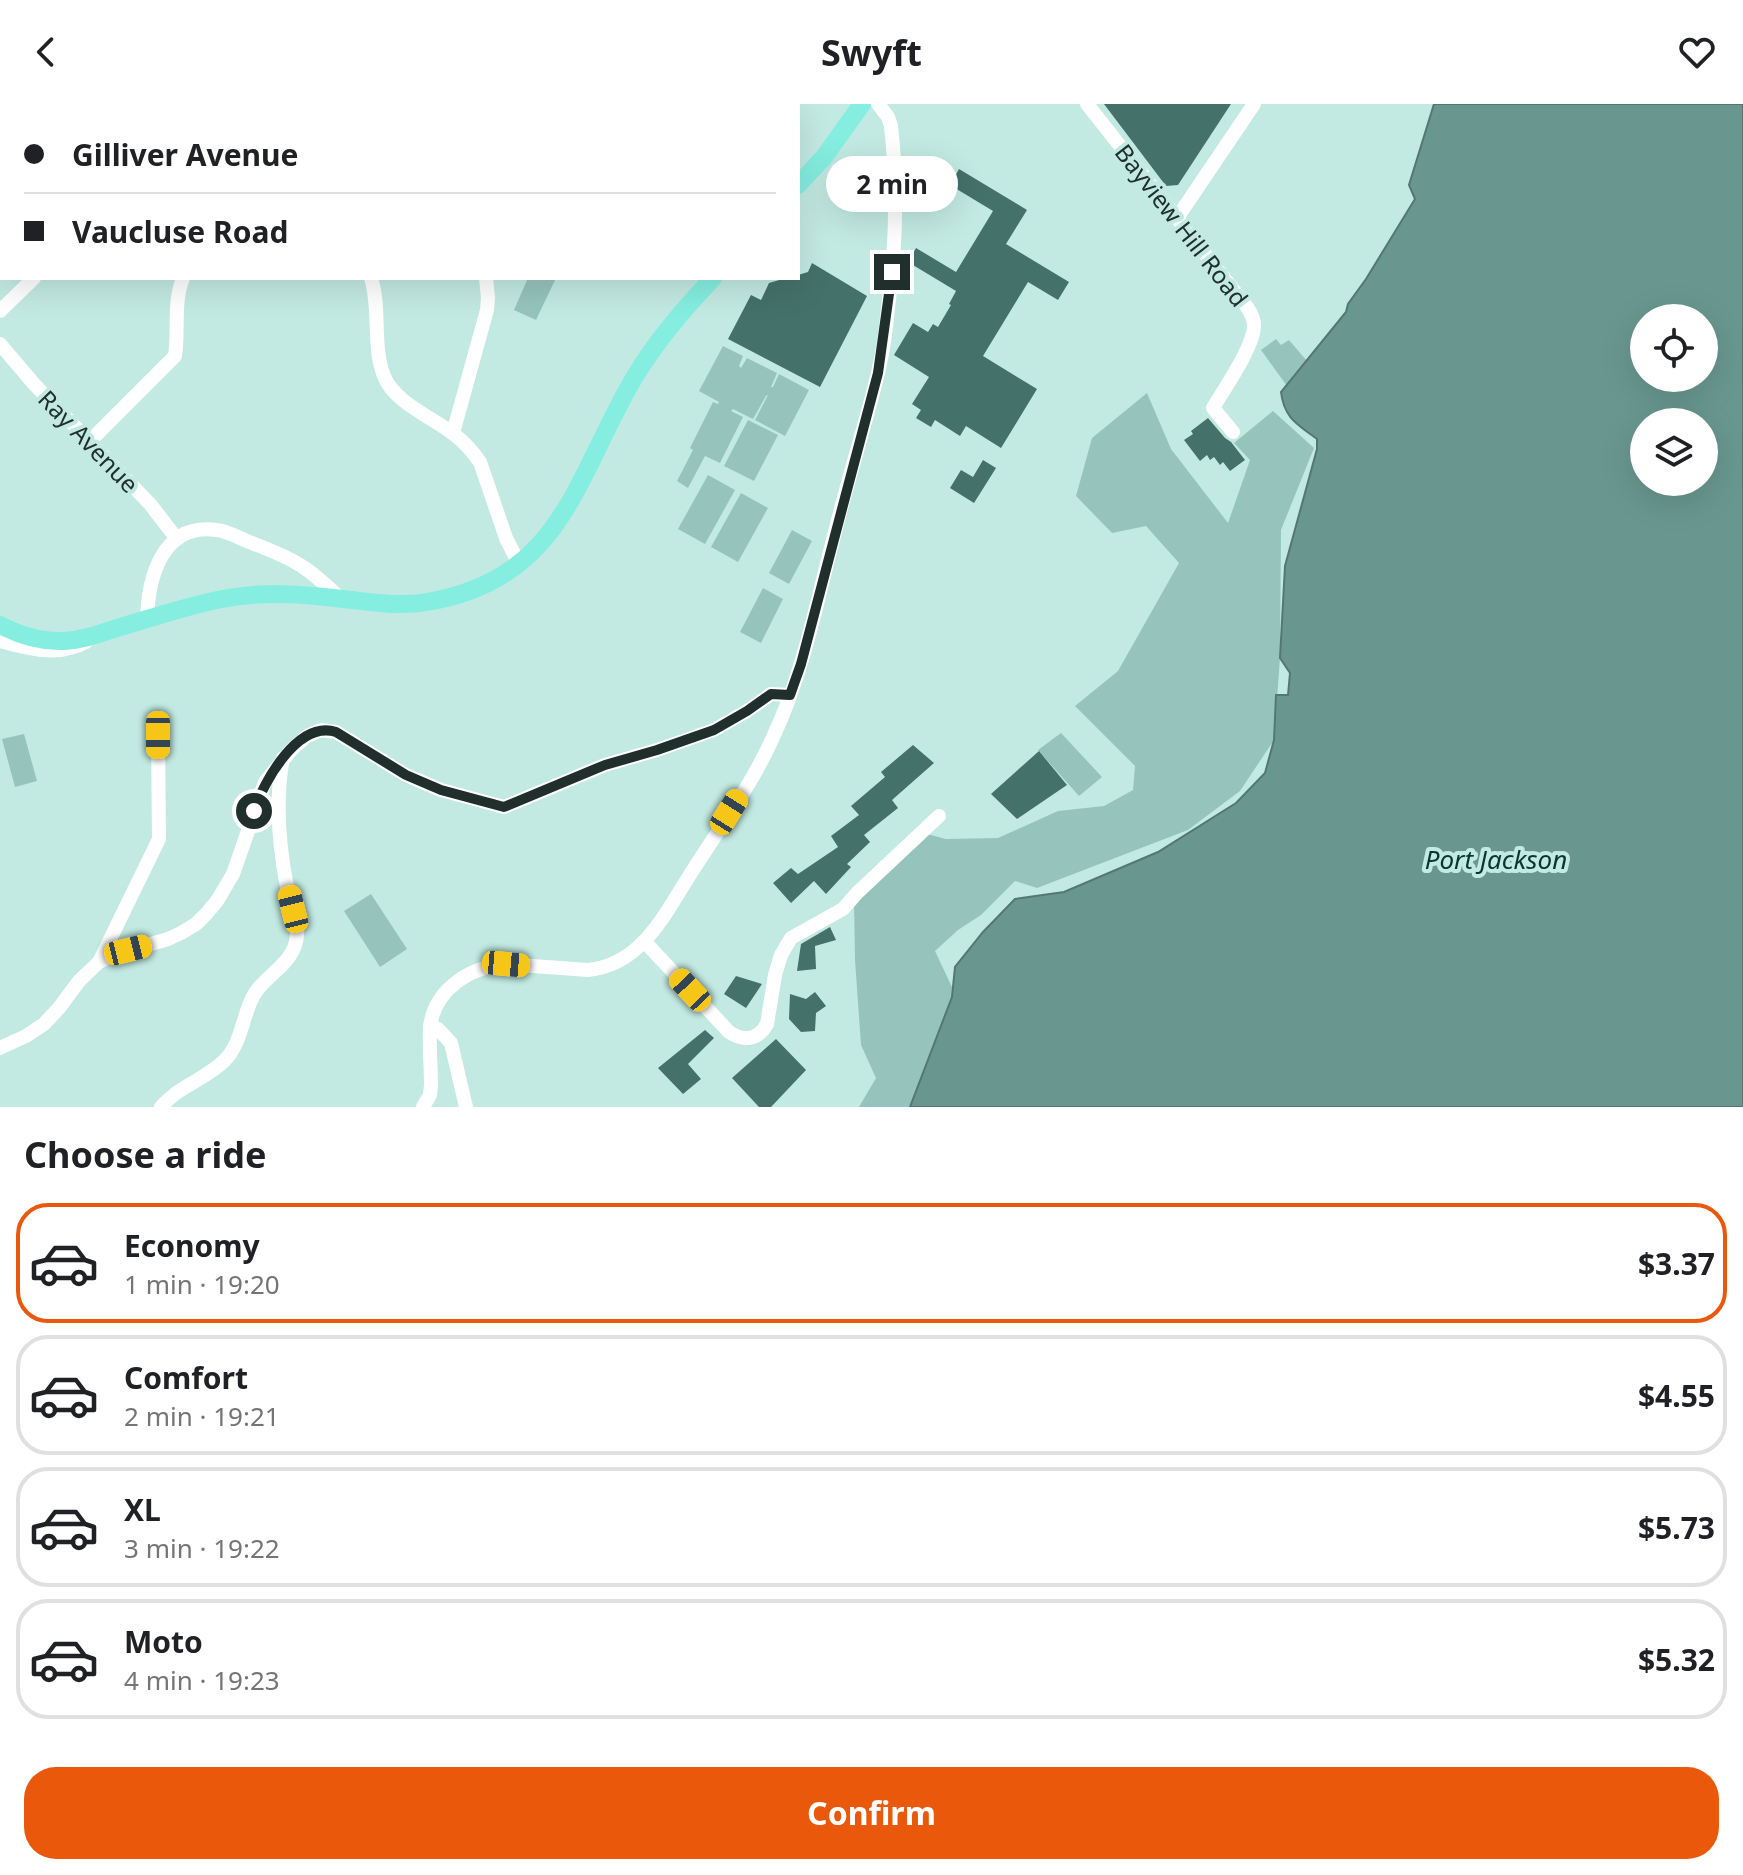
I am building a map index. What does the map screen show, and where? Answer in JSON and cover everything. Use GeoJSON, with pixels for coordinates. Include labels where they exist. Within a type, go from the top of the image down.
{"type":"FeatureCollection","features":[{"type":"Feature","properties":{"kind":"main road"},"geometry":{"type":"LineString","coordinates":[[800,183],[824,157],[853,107]]}},
{"type":"Feature","properties":{"kind":"main road"},"geometry":{"type":"LineString","coordinates":[[0,625],[24,635],[62,641],[100,634],[182,608],[230,597],[277,594],[388,604],[426,603],[469,591],[498,578],[519,564],[551,533],[570,505],[619,405],[645,360],[711,280]]}},
{"type":"Feature","properties":{"kind":"street"},"geometry":{"type":"LineString","coordinates":[[423,1107],[430,1095],[431,1085],[430,1026],[441,997],[447,990],[486,966],[506,964],[599,969],[628,957],[645,942],[755,773],[778,726],[801,664],[882,352],[896,219],[891,126],[878,104]]}},
{"type":"Feature","properties":{"kind":"street","name":"Bayview Hill Road"},"geometry":{"type":"LineString","coordinates":[[1087,104],[1253,318],[1255,328],[1252,341],[1213,408],[1233,432]]}},
{"type":"Feature","properties":{"kind":"street"},"geometry":{"type":"LineString","coordinates":[[1177,218],[1254,104]]}},
{"type":"Feature","properties":{"kind":"street"},"geometry":{"type":"LineString","coordinates":[[0,311],[32,280]]}},
{"type":"Feature","properties":{"kind":"street"},"geometry":{"type":"LineString","coordinates":[[89,442],[175,356],[178,338],[176,319],[182,280]]}},
{"type":"Feature","properties":{"kind":"street"},"geometry":{"type":"LineString","coordinates":[[371,280],[384,378],[409,404],[465,443],[480,462],[506,538],[519,564]]}},
{"type":"Feature","properties":{"kind":"street"},"geometry":{"type":"LineString","coordinates":[[453,433],[487,310],[486,280]]}},
{"type":"Feature","properties":{"kind":"street","name":"Ray Avenue"},"geometry":{"type":"LineString","coordinates":[[0,344],[34,384],[150,504],[177,539]]}},
{"type":"Feature","properties":{"kind":"street"},"geometry":{"type":"LineString","coordinates":[[147,620],[149,588],[162,554],[177,539],[196,530],[219,530],[280,555],[303,566],[342,599]]}},
{"type":"Feature","properties":{"kind":"street"},"geometry":{"type":"LineString","coordinates":[[0,641],[34,650],[57,651],[74,648],[100,634]]}},
{"type":"Feature","properties":{"kind":"street"},"geometry":{"type":"LineString","coordinates":[[0,1048],[44,1024],[99,962],[168,939],[196,924],[207,913],[233,874],[265,782],[299,741],[307,736],[321,730],[336,732],[406,775],[441,790],[504,807],[605,765],[714,730],[771,694],[790,695]]}},
{"type":"Feature","properties":{"kind":"street"},"geometry":{"type":"LineString","coordinates":[[99,962],[159,839],[158,735]]}},
{"type":"Feature","properties":{"kind":"street"},"geometry":{"type":"LineString","coordinates":[[161,1107],[179,1090],[226,1058],[240,1035],[257,990],[284,965],[295,946],[296,924],[287,888],[280,828],[279,789],[284,758]]}},
{"type":"Feature","properties":{"kind":"street"},"geometry":{"type":"LineString","coordinates":[[645,942],[729,1032],[737,1038],[751,1039],[764,1031],[767,1024],[775,975],[781,955],[791,938],[843,909],[939,816]]}},
{"type":"Feature","properties":{"kind":"street"},"geometry":{"type":"LineString","coordinates":[[430,1026],[438,1029],[451,1043],[466,1107]]}},
{"type":"Feature","properties":{"kind":"shaded area"},"geometry":{"type":"Polygon","coordinates":[[[527,280],[555,280],[536,320],[514,310],[527,280]]]}},
{"type":"Feature","properties":{"kind":"shaded area"},"geometry":{"type":"Polygon","coordinates":[[[1276,339],[1281,345],[1289,340],[1307,361],[1287,386],[1261,350],[1276,339]]]}},
{"type":"Feature","properties":{"kind":"shaded area"},"geometry":{"type":"Polygon","coordinates":[[[723,346],[743,356],[741,368],[747,358],[777,373],[771,387],[779,374],[809,390],[785,436],[755,420],[768,395],[753,419],[733,409],[731,411],[743,417],[720,463],[705,456],[688,488],[677,481],[713,402],[719,402],[699,391],[723,346]]]}},
{"type":"Feature","properties":{"kind":"shaded area"},"geometry":{"type":"Polygon","coordinates":[[[1147,393],[1171,449],[1228,523],[1250,460],[1234,443],[1273,411],[1314,448],[1281,530],[1280,658],[1274,740],[1240,791],[1188,830],[1037,888],[1015,881],[981,915],[958,930],[935,951],[952,987],[952,997],[910,1107],[859,1107],[876,1078],[861,1045],[854,902],[927,834],[946,839],[998,838],[1058,811],[1104,806],[1133,790],[1135,766],[1075,706],[1118,671],[1179,563],[1146,526],[1112,533],[1076,496],[1092,438],[1147,393]]]}},
{"type":"Feature","properties":{"kind":"shaded area"},"geometry":{"type":"Polygon","coordinates":[[[748,420],[778,435],[754,481],[724,466],[748,420]]]}},
{"type":"Feature","properties":{"kind":"shaded area"},"geometry":{"type":"Polygon","coordinates":[[[708,475],[735,490],[705,544],[678,529],[708,475]]]}},
{"type":"Feature","properties":{"kind":"shaded area"},"geometry":{"type":"Polygon","coordinates":[[[741,493],[768,508],[738,562],[711,547],[741,493]]]}},
{"type":"Feature","properties":{"kind":"shaded area"},"geometry":{"type":"Polygon","coordinates":[[[792,530],[812,541],[789,584],[769,573],[792,530]]]}},
{"type":"Feature","properties":{"kind":"shaded area"},"geometry":{"type":"Polygon","coordinates":[[[763,588],[783,599],[761,643],[740,632],[763,588]]]}},
{"type":"Feature","properties":{"kind":"shaded area"},"geometry":{"type":"Polygon","coordinates":[[[1061,733],[1102,777],[1079,796],[1038,750],[1061,733]]]}},
{"type":"Feature","properties":{"kind":"shaded area"},"geometry":{"type":"Polygon","coordinates":[[[24,734],[37,781],[15,787],[2,739],[24,734]]]}},
{"type":"Feature","properties":{"kind":"shaded area"},"geometry":{"type":"Polygon","coordinates":[[[371,894],[407,949],[380,967],[344,911],[371,894]]]}},
{"type":"Feature","properties":{"kind":"water","name":"Port Jackson"},"geometry":{"type":"Polygon","coordinates":[[[1434,104],[1743,104],[1743,1107],[910,1107],[952,997],[955,967],[1015,899],[1064,892],[1158,852],[1236,803],[1265,773],[1274,740],[1276,695],[1288,695],[1290,673],[1280,658],[1285,566],[1317,449],[1317,439],[1288,414],[1281,392],[1346,312],[1348,304],[1415,199],[1409,185],[1434,104]]]}},
{"type":"Feature","properties":{"kind":"building"},"geometry":{"type":"Polygon","coordinates":[[[1104,104],[1231,104],[1178,185],[1166,186],[1104,104]]]}},
{"type":"Feature","properties":{"kind":"building"},"geometry":{"type":"Polygon","coordinates":[[[959,169],[1027,210],[1006,244],[1069,282],[1058,300],[1028,282],[983,356],[1037,389],[1001,448],[966,426],[960,436],[935,420],[931,427],[916,418],[921,410],[912,404],[929,377],[894,355],[913,323],[928,332],[933,324],[938,327],[956,291],[908,262],[916,248],[956,272],[993,211],[950,185],[959,169]]]}},
{"type":"Feature","properties":{"kind":"building"},"geometry":{"type":"Polygon","coordinates":[[[812,263],[867,296],[820,387],[728,339],[751,295],[761,300],[769,283],[800,280],[800,274],[808,272],[812,263]]]}},
{"type":"Feature","properties":{"kind":"building"},"geometry":{"type":"Polygon","coordinates":[[[1208,418],[1245,460],[1230,471],[1214,457],[1210,460],[1207,455],[1200,461],[1184,440],[1208,418]]]}},
{"type":"Feature","properties":{"kind":"building"},"geometry":{"type":"Polygon","coordinates":[[[983,460],[996,468],[974,503],[950,488],[961,470],[973,477],[983,460]]]}},
{"type":"Feature","properties":{"kind":"building"},"geometry":{"type":"Polygon","coordinates":[[[913,745],[934,763],[892,800],[898,808],[864,835],[870,842],[847,864],[851,867],[826,894],[814,881],[791,903],[773,883],[791,868],[798,874],[838,847],[831,836],[859,815],[851,806],[885,777],[881,772],[913,745]]]}},
{"type":"Feature","properties":{"kind":"building"},"geometry":{"type":"Polygon","coordinates":[[[1039,751],[1067,785],[1017,819],[991,794],[1039,751]]]}},
{"type":"Feature","properties":{"kind":"building"},"geometry":{"type":"Polygon","coordinates":[[[830,927],[836,940],[815,946],[816,969],[797,971],[801,944],[830,927]]]}},
{"type":"Feature","properties":{"kind":"building"},"geometry":{"type":"Polygon","coordinates":[[[736,976],[762,984],[746,1008],[724,994],[736,976]]]}},
{"type":"Feature","properties":{"kind":"building"},"geometry":{"type":"Polygon","coordinates":[[[815,992],[826,1006],[816,1013],[815,1031],[801,1032],[789,1019],[790,994],[806,999],[815,992]]]}},
{"type":"Feature","properties":{"kind":"building"},"geometry":{"type":"Polygon","coordinates":[[[705,1030],[714,1038],[688,1064],[701,1079],[683,1094],[658,1068],[705,1030]]]}},
{"type":"Feature","properties":{"kind":"building"},"geometry":{"type":"Polygon","coordinates":[[[776,1039],[806,1070],[771,1107],[759,1107],[732,1078],[776,1039]]]}},
{"type":"Feature","properties":{"kind":"route"},"geometry":{"type":"LineString","coordinates":[[254,811],[265,782],[274,769],[299,741],[321,730],[336,732],[406,775],[441,790],[504,807],[605,765],[714,730],[771,694],[790,695],[801,664],[878,373],[892,272]]}}]}
